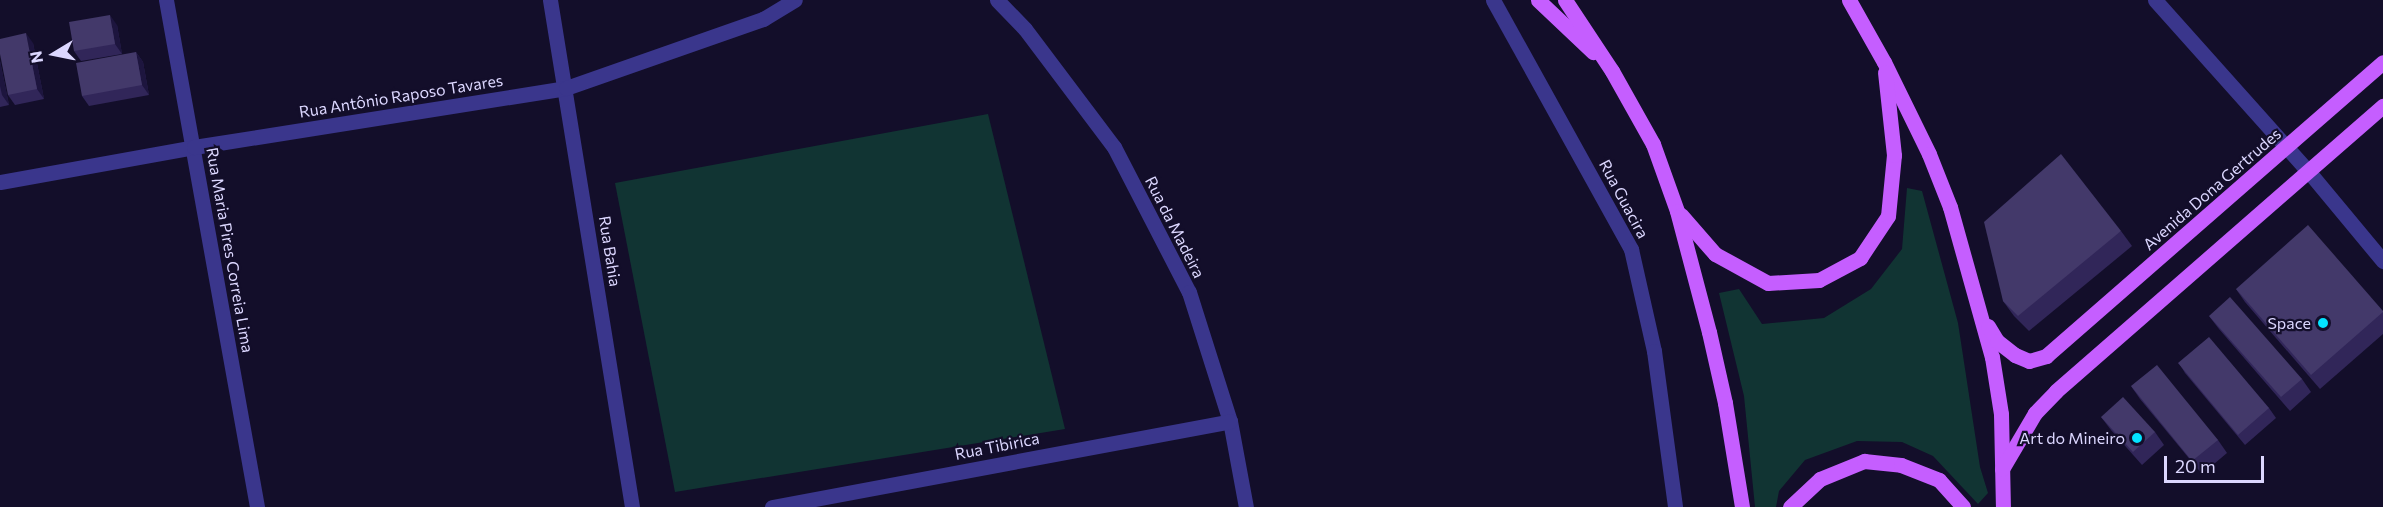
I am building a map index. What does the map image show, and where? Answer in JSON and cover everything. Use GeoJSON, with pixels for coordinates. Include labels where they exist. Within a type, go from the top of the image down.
{"type":"FeatureCollection","features":[{"type":"Feature","properties":{"kind":"main road"},"geometry":{"type":"LineString","coordinates":[[1538,0],[1612,71]]}},
{"type":"Feature","properties":{"kind":"main road"},"geometry":{"type":"LineString","coordinates":[[1565,0],[1612,71],[1653,144],[1677,211],[1725,403],[1742,507]]}},
{"type":"Feature","properties":{"kind":"main road"},"geometry":{"type":"LineString","coordinates":[[1849,0],[1884,62],[1929,154],[1950,207],[1992,357],[2001,414],[2003,507]]}},
{"type":"Feature","properties":{"kind":"main road"},"geometry":{"type":"LineString","coordinates":[[1677,211],[1715,254],[1768,283],[1819,280],[1860,258],[1888,216],[1894,155],[1884,62]]}},
{"type":"Feature","properties":{"kind":"main road","name":"Avenida Dona Gertrudes"},"geometry":{"type":"LineString","coordinates":[[1980,313],[1997,341],[2014,355],[2028,361],[2046,356],[2065,342],[2383,62]]}},
{"type":"Feature","properties":{"kind":"main road"},"geometry":{"type":"LineString","coordinates":[[2002,469],[2035,413],[2383,106]]}},
{"type":"Feature","properties":{"kind":"main road"},"geometry":{"type":"LineString","coordinates":[[1790,507],[1820,479],[1864,461],[1901,465],[1939,480],[1963,507]]}},
{"type":"Feature","properties":{"kind":"street","name":"Rua Maria Pires Correia Lima"},"geometry":{"type":"LineString","coordinates":[[166,0],[257,507]]}},
{"type":"Feature","properties":{"kind":"street","name":"Rua Bahia"},"geometry":{"type":"LineString","coordinates":[[550,0],[632,507]]}},
{"type":"Feature","properties":{"kind":"street","name":"Rua Antônio Raposo Tavares"},"geometry":{"type":"LineString","coordinates":[[0,182],[194,147],[566,88],[764,19],[795,0]]}},
{"type":"Feature","properties":{"kind":"street","name":"Rua da Madeira"},"geometry":{"type":"LineString","coordinates":[[997,0],[1025,29],[1114,147],[1189,292],[1230,421],[1246,507]]}},
{"type":"Feature","properties":{"kind":"street","name":"Rua Guacira"},"geometry":{"type":"LineString","coordinates":[[1493,0],[1631,249],[1654,351],[1676,507]]}},
{"type":"Feature","properties":{"kind":"street"},"geometry":{"type":"LineString","coordinates":[[2155,0],[2309,172],[2383,261]]}},
{"type":"Feature","properties":{"kind":"street","name":"Rua Tibirica"},"geometry":{"type":"LineString","coordinates":[[772,507],[1230,421]]}},
{"type":"Feature","properties":{"kind":"green space"},"geometry":{"type":"Polygon","coordinates":[[[988,114],[1065,429],[675,492],[615,183],[988,114]]]}},
{"type":"Feature","properties":{"kind":"green space"},"geometry":{"type":"Polygon","coordinates":[[[1907,188],[1922,191],[1958,323],[1980,467],[1988,493],[1978,504],[1933,456],[1902,442],[1857,441],[1805,460],[1779,491],[1776,507],[1755,507],[1744,396],[1719,293],[1739,289],[1762,324],[1824,318],[1871,289],[1902,249],[1907,188]]]}},
{"type":"Feature","properties":{"kind":"building"},"geometry":{"type":"Polygon","coordinates":[[[110,15],[115,44],[74,51],[69,22],[110,15]]]}},
{"type":"Feature","properties":{"kind":"building"},"geometry":{"type":"Polygon","coordinates":[[[26,33],[37,89],[8,95],[0,54],[0,39],[26,33]]]}},
{"type":"Feature","properties":{"kind":"building"},"geometry":{"type":"Polygon","coordinates":[[[136,52],[142,85],[82,96],[76,63],[136,52]]]}},
{"type":"Feature","properties":{"kind":"building"},"geometry":{"type":"Polygon","coordinates":[[[2061,154],[2121,231],[2018,316],[2003,301],[1984,222],[2061,154]]]}},
{"type":"Feature","properties":{"kind":"building","name":"Space"},"geometry":{"type":"Polygon","coordinates":[[[2308,225],[2383,311],[2311,375],[2236,289],[2308,225]]]}},
{"type":"Feature","properties":{"kind":"building"},"geometry":{"type":"Polygon","coordinates":[[[2230,297],[2302,379],[2281,397],[2209,316],[2230,297]]]}},
{"type":"Feature","properties":{"kind":"building"},"geometry":{"type":"Polygon","coordinates":[[[2209,337],[2269,408],[2238,435],[2178,363],[2209,337]]]}},
{"type":"Feature","properties":{"kind":"building"},"geometry":{"type":"Polygon","coordinates":[[[2157,365],[2218,440],[2192,461],[2131,386],[2157,365]]]}},
{"type":"Feature","properties":{"kind":"building","name":"Art do Mineiro"},"geometry":{"type":"Polygon","coordinates":[[[2123,397],[2155,432],[2133,452],[2101,417],[2123,397]]]}},
{"type":"Feature","properties":{"kind":"place","name":"Space"},"geometry":{"type":"Point","coordinates":[2323,323]}},
{"type":"Feature","properties":{"kind":"place","name":"Art do Mineiro"},"geometry":{"type":"Point","coordinates":[2137,438]}}]}
